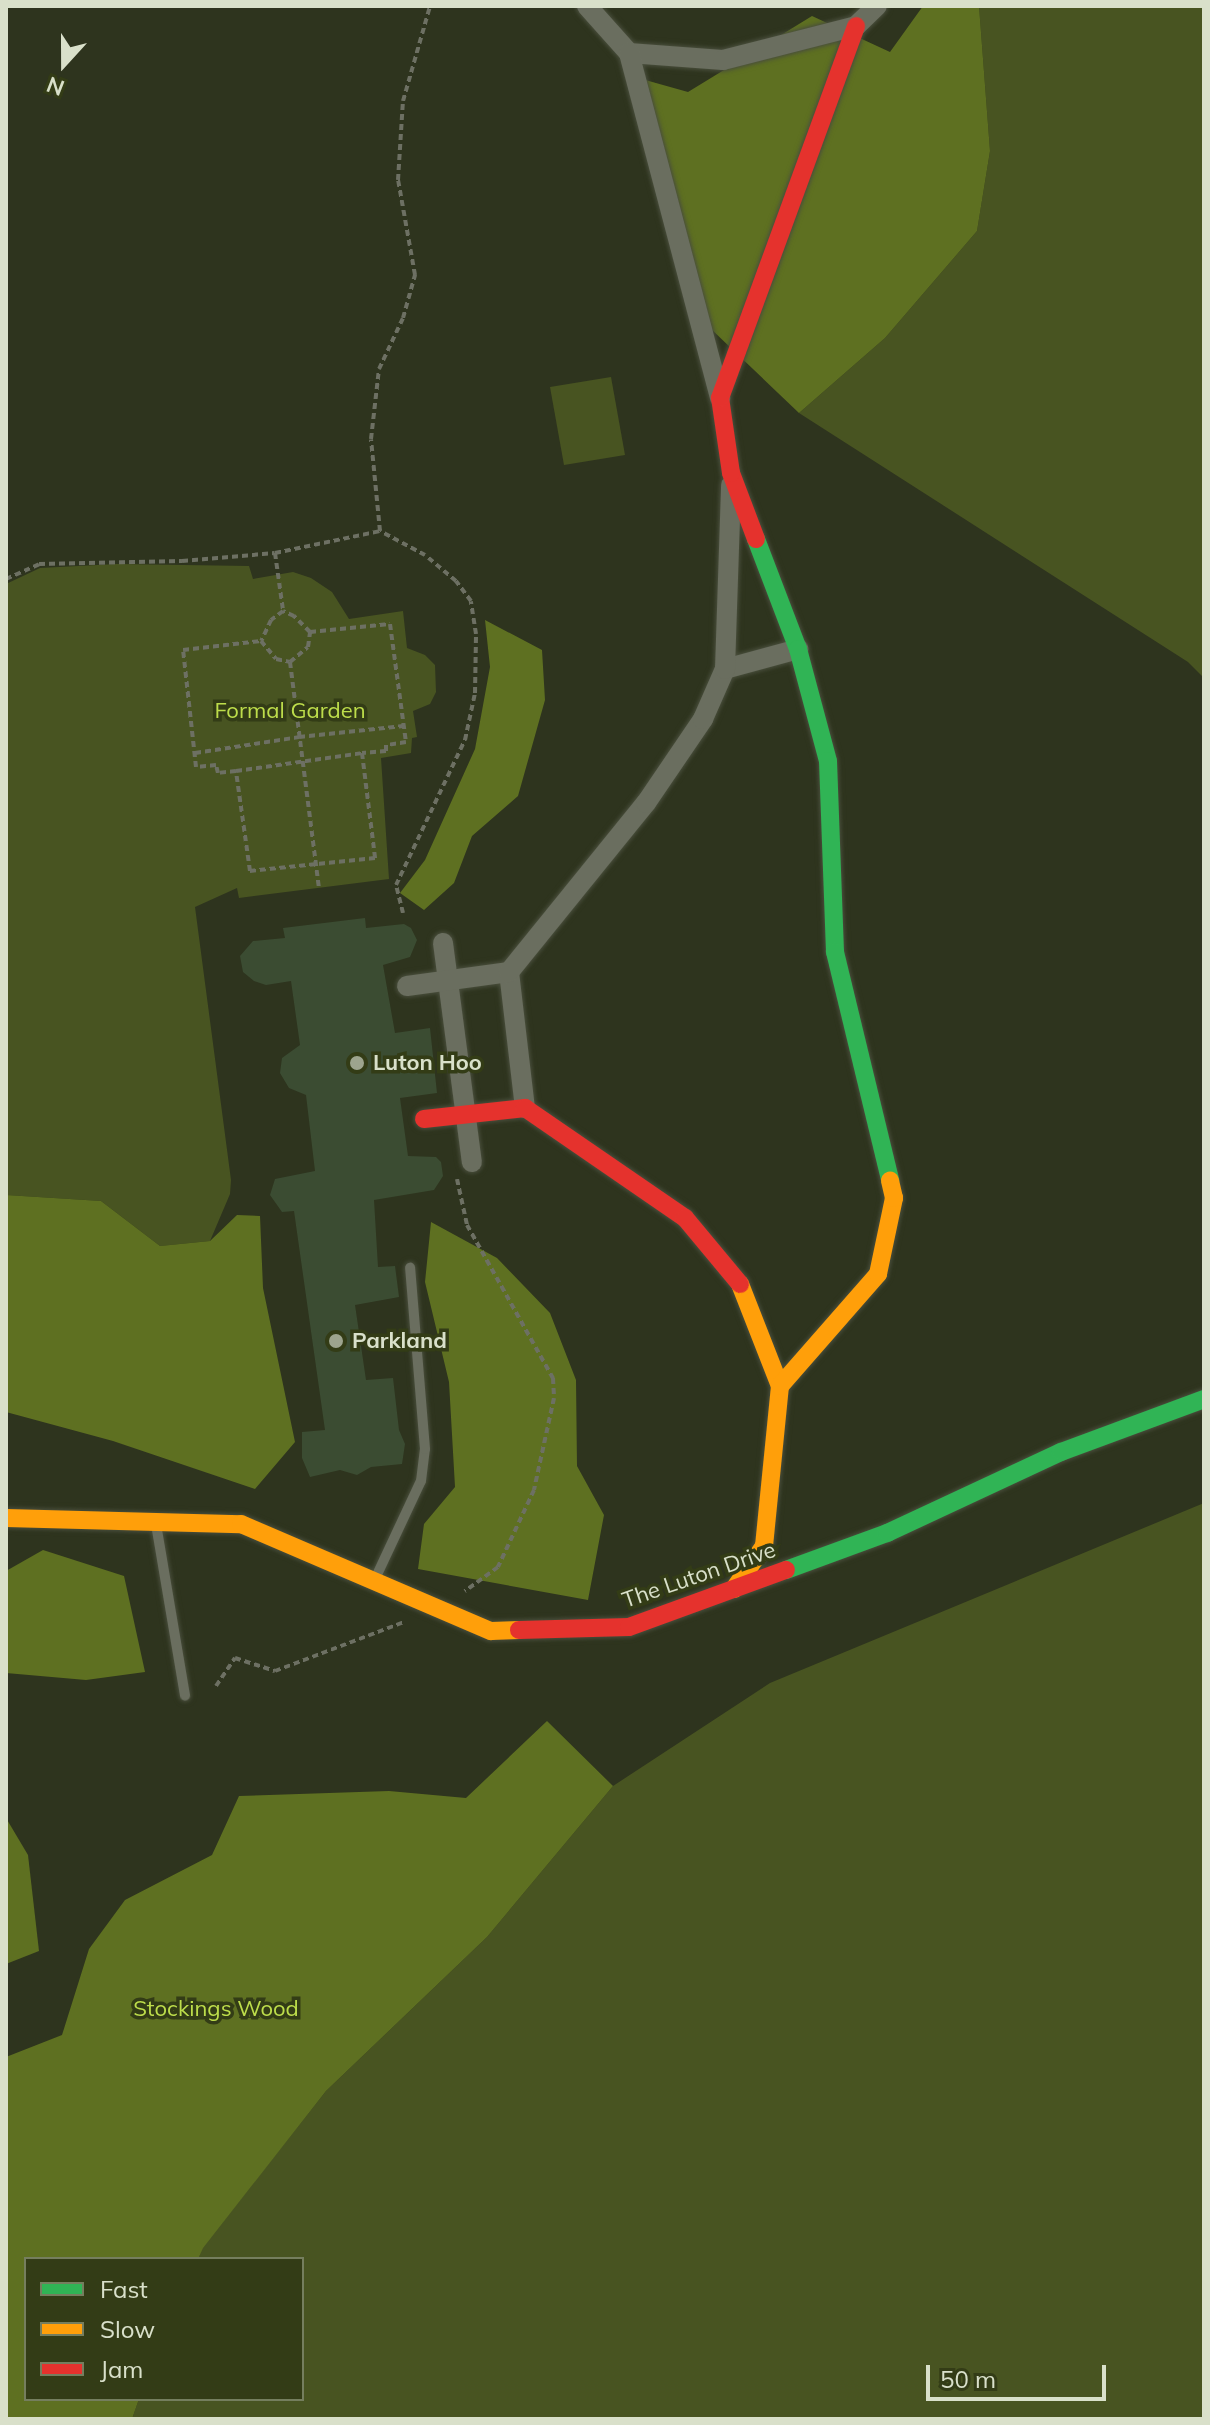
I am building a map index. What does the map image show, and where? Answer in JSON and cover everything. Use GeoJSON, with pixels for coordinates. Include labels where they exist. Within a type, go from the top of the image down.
{"type":"FeatureCollection","features":[{"type":"Feature","properties":{"kind":"street"},"geometry":{"type":"LineString","coordinates":[[407,986],[509,972],[646,803],[703,719],[725,669],[731,473],[720,398],[629,53],[587,6]]}},
{"type":"Feature","properties":{"kind":"street"},"geometry":{"type":"LineString","coordinates":[[720,398],[856,26],[877,6]]}},
{"type":"Feature","properties":{"kind":"street"},"geometry":{"type":"LineString","coordinates":[[629,53],[723,60],[856,26]]}},
{"type":"Feature","properties":{"kind":"street"},"geometry":{"type":"LineString","coordinates":[[731,473],[798,649],[828,761],[835,952],[894,1198],[878,1274],[780,1386]]}},
{"type":"Feature","properties":{"kind":"street"},"geometry":{"type":"LineString","coordinates":[[725,669],[798,649]]}},
{"type":"Feature","properties":{"kind":"street"},"geometry":{"type":"LineString","coordinates":[[443,943],[466,1114],[464,1169]]}},
{"type":"Feature","properties":{"kind":"street"},"geometry":{"type":"LineString","coordinates":[[509,972],[525,1108]]}},
{"type":"Feature","properties":{"kind":"street"},"geometry":{"type":"LineString","coordinates":[[424,1119],[525,1108],[685,1218],[744,1289],[780,1386],[764,1546],[734,1589]]}},
{"type":"Feature","properties":{"kind":"street","name":"The Luton Drive"},"geometry":{"type":"LineString","coordinates":[[6,1518],[241,1524],[491,1631],[629,1627],[887,1533],[1061,1452],[1204,1399]]}},
{"type":"Feature","properties":{"kind":"lane"},"geometry":{"type":"LineString","coordinates":[[374,1581],[421,1481],[425,1449],[410,1268]]}},
{"type":"Feature","properties":{"kind":"lane"},"geometry":{"type":"LineString","coordinates":[[155,1522],[185,1696]]}},
{"type":"Feature","properties":{"kind":"path"},"geometry":{"type":"LineString","coordinates":[[380,531],[371,439],[379,369],[403,318],[415,275],[398,180],[403,101],[430,6]]}},
{"type":"Feature","properties":{"kind":"path"},"geometry":{"type":"LineString","coordinates":[[6,579],[39,564],[182,561],[275,553],[380,531],[425,555],[456,581],[471,601],[476,634],[475,693],[465,740],[390,894]]}},
{"type":"Feature","properties":{"kind":"path"},"geometry":{"type":"LineString","coordinates":[[275,553],[283,611]]}},
{"type":"Feature","properties":{"kind":"path"},"geometry":{"type":"LineString","coordinates":[[283,611],[294,616],[310,632]]}},
{"type":"Feature","properties":{"kind":"path"},"geometry":{"type":"LineString","coordinates":[[261,641],[271,620],[283,611]]}},
{"type":"Feature","properties":{"kind":"path"},"geometry":{"type":"LineString","coordinates":[[261,641],[183,650],[196,767],[216,765],[218,773],[236,771],[386,751],[386,745],[406,742],[390,624],[310,632]]}},
{"type":"Feature","properties":{"kind":"path"},"geometry":{"type":"LineString","coordinates":[[290,662],[308,647],[310,632]]}},
{"type":"Feature","properties":{"kind":"path"},"geometry":{"type":"LineString","coordinates":[[261,641],[276,659],[290,662]]}},
{"type":"Feature","properties":{"kind":"path"},"geometry":{"type":"LineString","coordinates":[[290,662],[319,888]]}},
{"type":"Feature","properties":{"kind":"path"},"geometry":{"type":"LineString","coordinates":[[195,753],[299,737],[403,726]]}},
{"type":"Feature","properties":{"kind":"path"},"geometry":{"type":"LineString","coordinates":[[236,771],[250,871],[375,858],[362,753]]}},
{"type":"Feature","properties":{"kind":"path"},"geometry":{"type":"LineString","coordinates":[[396,885],[403,913]]}},
{"type":"Feature","properties":{"kind":"path"},"geometry":{"type":"LineString","coordinates":[[216,1686],[235,1658],[275,1671],[439,1609],[498,1567],[534,1490],[554,1398],[553,1378],[467,1225],[464,1169]]}},
{"type":"Feature","properties":{"kind":"green space"},"geometry":{"type":"Polygon","coordinates":[[[923,6],[979,6],[990,151],[977,231],[885,338],[799,413],[711,329],[631,76],[688,92],[812,16],[890,52],[923,6]]]}},
{"type":"Feature","properties":{"kind":"green space"},"geometry":{"type":"Polygon","coordinates":[[[979,6],[1204,6],[1204,678],[1188,662],[799,413],[885,338],[977,231],[990,151],[979,6]]]}},
{"type":"Feature","properties":{"kind":"green space"},"geometry":{"type":"Polygon","coordinates":[[[611,377],[625,455],[564,465],[550,387],[611,377]]]}},
{"type":"Feature","properties":{"kind":"green space","name":"Formal Garden"},"geometry":{"type":"Polygon","coordinates":[[[117,564],[249,566],[253,579],[293,572],[311,578],[332,592],[349,619],[403,611],[407,648],[425,655],[435,665],[436,692],[430,704],[413,711],[417,737],[412,738],[411,753],[381,758],[389,879],[239,898],[237,888],[195,907],[231,1180],[230,1194],[210,1241],[160,1246],[101,1201],[6,1195],[6,584],[40,568],[117,564]]]}},
{"type":"Feature","properties":{"kind":"green space"},"geometry":{"type":"Polygon","coordinates":[[[485,620],[542,650],[545,700],[518,796],[472,836],[454,883],[424,910],[400,893],[425,860],[475,749],[490,667],[485,620]]]}},
{"type":"Feature","properties":{"kind":"green space"},"geometry":{"type":"Polygon","coordinates":[[[6,1195],[101,1201],[160,1246],[210,1241],[237,1215],[260,1216],[263,1288],[295,1442],[255,1489],[113,1441],[6,1412],[6,1195]]]}},
{"type":"Feature","properties":{"kind":"green space"},"geometry":{"type":"Polygon","coordinates":[[[431,1222],[497,1258],[550,1313],[576,1380],[577,1466],[604,1515],[588,1600],[418,1569],[424,1524],[455,1487],[449,1382],[425,1282],[431,1222]]]}},
{"type":"Feature","properties":{"kind":"green space"},"geometry":{"type":"Polygon","coordinates":[[[1204,1503],[1204,2419],[132,2419],[138,2401],[304,2401],[304,2257],[199,2257],[202,2248],[326,2091],[487,1937],[613,1786],[770,1683],[1204,1503]]]}},
{"type":"Feature","properties":{"kind":"green space"},"geometry":{"type":"Polygon","coordinates":[[[43,1550],[124,1576],[145,1672],[86,1680],[6,1673],[6,1571],[43,1550]]]}},
{"type":"Feature","properties":{"kind":"green space","name":"Stockings Wood"},"geometry":{"type":"Polygon","coordinates":[[[547,1721],[613,1786],[487,1937],[326,2091],[199,2257],[24,2257],[24,2401],[138,2401],[132,2419],[6,2419],[6,2057],[62,2035],[89,1949],[125,1900],[212,1855],[239,1796],[389,1791],[466,1798],[547,1721]]]}},
{"type":"Feature","properties":{"kind":"green space"},"geometry":{"type":"Polygon","coordinates":[[[6,1818],[28,1855],[39,1951],[6,1964],[6,1818]]]}},
{"type":"Feature","properties":{"kind":"building","name":"Luton Hoo"},"geometry":{"type":"Polygon","coordinates":[[[365,918],[366,928],[404,924],[411,928],[417,940],[410,957],[383,965],[395,1033],[430,1028],[437,1093],[400,1098],[408,1156],[436,1157],[441,1162],[443,1176],[434,1190],[374,1200],[378,1267],[395,1266],[399,1297],[355,1305],[366,1380],[393,1378],[399,1430],[405,1444],[402,1464],[371,1467],[357,1475],[340,1470],[310,1477],[302,1458],[302,1432],[325,1430],[294,1211],[282,1212],[270,1195],[275,1179],[315,1171],[306,1095],[289,1088],[280,1073],[282,1058],[300,1045],[291,981],[266,985],[254,981],[243,972],[240,956],[253,941],[285,938],[283,928],[365,918]]]}},
{"type":"Feature","properties":{"kind":"traffic: fast"},"geometry":{"type":"LineString","coordinates":[[756,539],[798,649],[828,761],[835,952],[890,1180]]}},
{"type":"Feature","properties":{"kind":"traffic: fast"},"geometry":{"type":"LineString","coordinates":[[786,1570],[887,1533],[1061,1452],[1204,1399]]}},
{"type":"Feature","properties":{"kind":"traffic: slow"},"geometry":{"type":"LineString","coordinates":[[734,1589],[764,1546],[780,1386],[878,1274],[894,1198],[890,1180]]}},
{"type":"Feature","properties":{"kind":"traffic: slow"},"geometry":{"type":"LineString","coordinates":[[740,1284],[780,1386]]}},
{"type":"Feature","properties":{"kind":"traffic: slow"},"geometry":{"type":"LineString","coordinates":[[6,1518],[241,1524],[491,1631],[519,1630]]}},
{"type":"Feature","properties":{"kind":"traffic: jam"},"geometry":{"type":"LineString","coordinates":[[756,539],[731,473],[720,398],[856,26]]}},
{"type":"Feature","properties":{"kind":"traffic: jam"},"geometry":{"type":"LineString","coordinates":[[424,1119],[525,1108],[685,1218],[740,1284]]}},
{"type":"Feature","properties":{"kind":"traffic: jam"},"geometry":{"type":"LineString","coordinates":[[519,1630],[629,1627],[786,1570]]}},
{"type":"Feature","properties":{"kind":"place","name":"Luton Hoo"},"geometry":{"type":"Point","coordinates":[357,1063]}},
{"type":"Feature","properties":{"kind":"place","name":"Parkland"},"geometry":{"type":"Point","coordinates":[336,1341]}}]}
